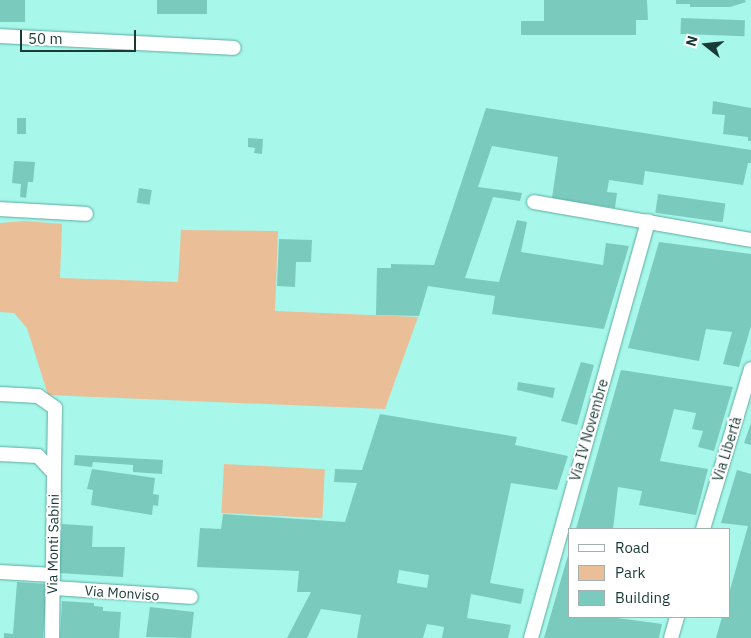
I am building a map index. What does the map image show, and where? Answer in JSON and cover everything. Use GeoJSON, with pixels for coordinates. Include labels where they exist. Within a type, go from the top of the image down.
{"type":"FeatureCollection","features":[{"type":"Feature","properties":{"kind":"street"},"geometry":{"type":"LineString","coordinates":[[0,36],[234,48]]}},
{"type":"Feature","properties":{"kind":"street"},"geometry":{"type":"LineString","coordinates":[[534,202],[751,240]]}},
{"type":"Feature","properties":{"kind":"street"},"geometry":{"type":"LineString","coordinates":[[0,209],[86,214]]}},
{"type":"Feature","properties":{"kind":"street","name":"Via IV Novembre"},"geometry":{"type":"LineString","coordinates":[[531,638],[648,221]]}},
{"type":"Feature","properties":{"kind":"street","name":"Via Libertà"},"geometry":{"type":"LineString","coordinates":[[703,528],[751,370]]}},
{"type":"Feature","properties":{"kind":"street","name":"Via Monti Sabini"},"geometry":{"type":"LineString","coordinates":[[0,394],[38,396],[55,408],[52,638]]}},
{"type":"Feature","properties":{"kind":"street"},"geometry":{"type":"LineString","coordinates":[[0,454],[38,456],[54,472]]}},
{"type":"Feature","properties":{"kind":"street","name":"Via Monviso"},"geometry":{"type":"LineString","coordinates":[[0,572],[53,582],[191,598]]}},
{"type":"Feature","properties":{"kind":"street"},"geometry":{"type":"LineString","coordinates":[[671,638],[677,618]]}},
{"type":"Feature","properties":{"kind":"green space"},"geometry":{"type":"Polygon","coordinates":[[[25,221],[62,224],[60,278],[178,282],[181,230],[278,231],[275,311],[418,317],[385,409],[48,395],[27,328],[14,313],[0,312],[0,223],[25,221]]]}},
{"type":"Feature","properties":{"kind":"green space"},"geometry":{"type":"Polygon","coordinates":[[[224,464],[325,469],[322,518],[221,513],[224,464]]]}},
{"type":"Feature","properties":{"kind":"building"},"geometry":{"type":"Polygon","coordinates":[[[0,0],[25,0],[25,22],[0,22],[0,0]]]}},
{"type":"Feature","properties":{"kind":"building"},"geometry":{"type":"Polygon","coordinates":[[[157,0],[207,0],[207,14],[157,14],[157,0]]]}},
{"type":"Feature","properties":{"kind":"building"},"geometry":{"type":"Polygon","coordinates":[[[544,0],[647,0],[648,20],[636,20],[636,35],[521,35],[521,21],[544,21],[544,0]]]}},
{"type":"Feature","properties":{"kind":"building"},"geometry":{"type":"Polygon","coordinates":[[[676,0],[745,0],[746,2],[730,7],[690,7],[690,4],[676,4],[676,0]]]}},
{"type":"Feature","properties":{"kind":"building"},"geometry":{"type":"Polygon","coordinates":[[[681,18],[745,20],[744,36],[680,34],[681,18]]]}},
{"type":"Feature","properties":{"kind":"building"},"geometry":{"type":"Polygon","coordinates":[[[713,101],[751,108],[751,141],[748,141],[748,137],[723,134],[725,115],[712,114],[713,101]]]}},
{"type":"Feature","properties":{"kind":"building"},"geometry":{"type":"Polygon","coordinates":[[[486,108],[751,150],[751,163],[748,163],[743,185],[645,171],[643,185],[609,180],[607,192],[617,193],[615,208],[552,198],[558,157],[492,146],[478,187],[522,193],[520,201],[493,197],[465,278],[499,282],[517,220],[527,222],[521,252],[603,265],[606,243],[629,246],[604,329],[492,314],[495,296],[428,286],[419,316],[376,315],[377,268],[391,268],[391,264],[434,265],[486,108]]]}},
{"type":"Feature","properties":{"kind":"building"},"geometry":{"type":"Polygon","coordinates":[[[17,118],[26,118],[26,134],[17,134],[17,118]]]}},
{"type":"Feature","properties":{"kind":"building"},"geometry":{"type":"Polygon","coordinates":[[[248,138],[263,139],[262,154],[254,153],[255,148],[248,147],[248,138]]]}},
{"type":"Feature","properties":{"kind":"building"},"geometry":{"type":"Polygon","coordinates":[[[14,161],[35,162],[33,182],[28,182],[26,198],[20,197],[21,184],[12,183],[14,161]]]}},
{"type":"Feature","properties":{"kind":"building"},"geometry":{"type":"Polygon","coordinates":[[[139,188],[152,190],[149,205],[137,203],[139,188]]]}},
{"type":"Feature","properties":{"kind":"building"},"geometry":{"type":"Polygon","coordinates":[[[658,194],[725,203],[723,222],[655,213],[658,194]]]}},
{"type":"Feature","properties":{"kind":"building"},"geometry":{"type":"Polygon","coordinates":[[[279,239],[312,240],[311,262],[296,262],[295,287],[277,286],[279,239]]]}},
{"type":"Feature","properties":{"kind":"building"},"geometry":{"type":"Polygon","coordinates":[[[659,242],[751,254],[751,326],[739,367],[723,364],[732,332],[706,329],[699,361],[628,348],[659,242]]]}},
{"type":"Feature","properties":{"kind":"building"},"geometry":{"type":"Polygon","coordinates":[[[581,362],[594,365],[577,425],[561,421],[581,362]]]}},
{"type":"Feature","properties":{"kind":"building"},"geometry":{"type":"Polygon","coordinates":[[[621,370],[733,387],[714,451],[698,447],[703,431],[692,429],[696,413],[674,409],[660,461],[708,469],[696,515],[639,505],[642,491],[618,487],[613,528],[576,528],[621,370]]]}},
{"type":"Feature","properties":{"kind":"building"},"geometry":{"type":"Polygon","coordinates":[[[518,382],[555,388],[553,398],[517,390],[518,382]]]}},
{"type":"Feature","properties":{"kind":"building"},"geometry":{"type":"Polygon","coordinates":[[[380,414],[517,437],[515,445],[568,456],[557,490],[511,483],[490,583],[524,589],[521,604],[471,594],[467,618],[511,625],[508,638],[442,638],[444,627],[427,624],[423,638],[357,638],[361,615],[321,609],[307,638],[287,638],[311,592],[297,592],[299,571],[197,567],[200,528],[221,529],[223,514],[345,522],[357,483],[334,482],[335,469],[362,470],[380,414]],[[399,570],[397,583],[427,588],[429,575],[399,570]]]}},
{"type":"Feature","properties":{"kind":"building"},"geometry":{"type":"Polygon","coordinates":[[[751,423],[751,445],[744,443],[751,423]]]}},
{"type":"Feature","properties":{"kind":"building"},"geometry":{"type":"Polygon","coordinates":[[[75,455],[163,460],[162,474],[133,472],[133,465],[93,462],[92,467],[74,465],[75,455]]]}},
{"type":"Feature","properties":{"kind":"building"},"geometry":{"type":"Polygon","coordinates":[[[92,469],[155,478],[153,494],[159,495],[158,506],[153,505],[152,515],[91,505],[93,490],[87,489],[92,469]]]}},
{"type":"Feature","properties":{"kind":"building"},"geometry":{"type":"Polygon","coordinates":[[[737,470],[751,474],[751,638],[716,638],[722,618],[731,618],[731,586],[748,526],[721,523],[737,470]]]}},
{"type":"Feature","properties":{"kind":"building"},"geometry":{"type":"Polygon","coordinates":[[[62,524],[93,526],[92,547],[125,547],[123,577],[59,573],[62,524]]]}},
{"type":"Feature","properties":{"kind":"building"},"geometry":{"type":"Polygon","coordinates":[[[568,555],[568,618],[617,618],[662,624],[659,638],[544,638],[568,555]]]}},
{"type":"Feature","properties":{"kind":"building"},"geometry":{"type":"Polygon","coordinates":[[[17,582],[47,584],[43,638],[4,638],[4,633],[13,634],[17,582]]]}},
{"type":"Feature","properties":{"kind":"building"},"geometry":{"type":"Polygon","coordinates":[[[62,601],[94,603],[94,606],[103,607],[103,611],[121,612],[119,638],[60,638],[62,601]]]}},
{"type":"Feature","properties":{"kind":"building"},"geometry":{"type":"Polygon","coordinates":[[[150,607],[194,612],[191,638],[146,637],[150,607]]]}}]}
